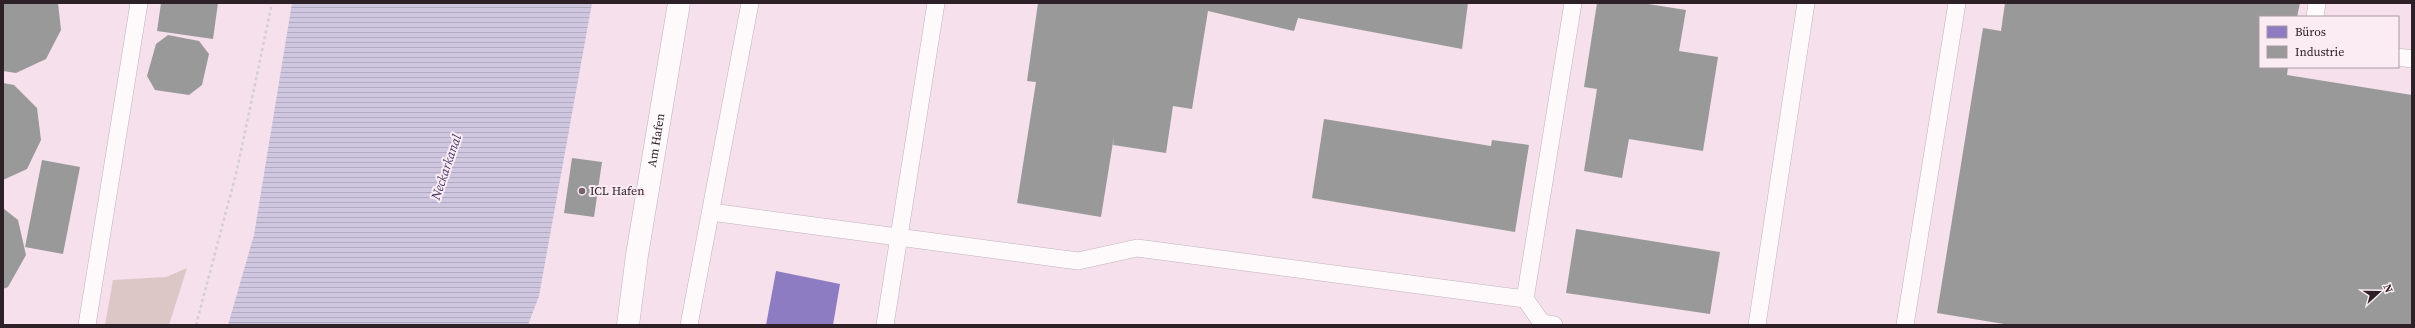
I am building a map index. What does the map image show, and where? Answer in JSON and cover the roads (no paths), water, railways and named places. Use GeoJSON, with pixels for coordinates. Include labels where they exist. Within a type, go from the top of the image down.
{"type":"FeatureCollection","features":[{"type":"Feature","properties":{"kind":"street","name":"Am Hafen"},"geometry":{"type":"LineString","coordinates":[[628,325],[637,255],[679,3]]}},
{"type":"Feature","properties":{"kind":"lane"},"geometry":{"type":"LineString","coordinates":[[87,325],[139,3]]}},
{"type":"Feature","properties":{"kind":"lane"},"geometry":{"type":"LineString","coordinates":[[689,325],[750,3]]}},
{"type":"Feature","properties":{"kind":"lane"},"geometry":{"type":"LineString","coordinates":[[885,325],[936,3]]}},
{"type":"Feature","properties":{"kind":"lane"},"geometry":{"type":"LineString","coordinates":[[1524,299],[1573,3]]}},
{"type":"Feature","properties":{"kind":"lane"},"geometry":{"type":"LineString","coordinates":[[1757,325],[1806,3]]}},
{"type":"Feature","properties":{"kind":"lane"},"geometry":{"type":"LineString","coordinates":[[1905,325],[1957,3]]}},
{"type":"Feature","properties":{"kind":"lane"},"geometry":{"type":"LineString","coordinates":[[2315,16],[2317,3]]}},
{"type":"Feature","properties":{"kind":"lane"},"geometry":{"type":"LineString","coordinates":[[2399,57],[2412,59]]}},
{"type":"Feature","properties":{"kind":"lane"},"geometry":{"type":"LineString","coordinates":[[711,212],[1078,261],[1136,248],[1524,299],[1542,323],[1554,325]]}},
{"type":"Feature","properties":{"kind":"water","name":"Neckarkanal"},"geometry":{"type":"Polygon","coordinates":[[[292,3],[592,3],[539,296],[528,325],[228,325],[254,235],[292,3]]]}},
{"type":"Feature","properties":{"kind":"place","name":"ICL Hafen"},"geometry":{"type":"Point","coordinates":[582,191]}}]}
